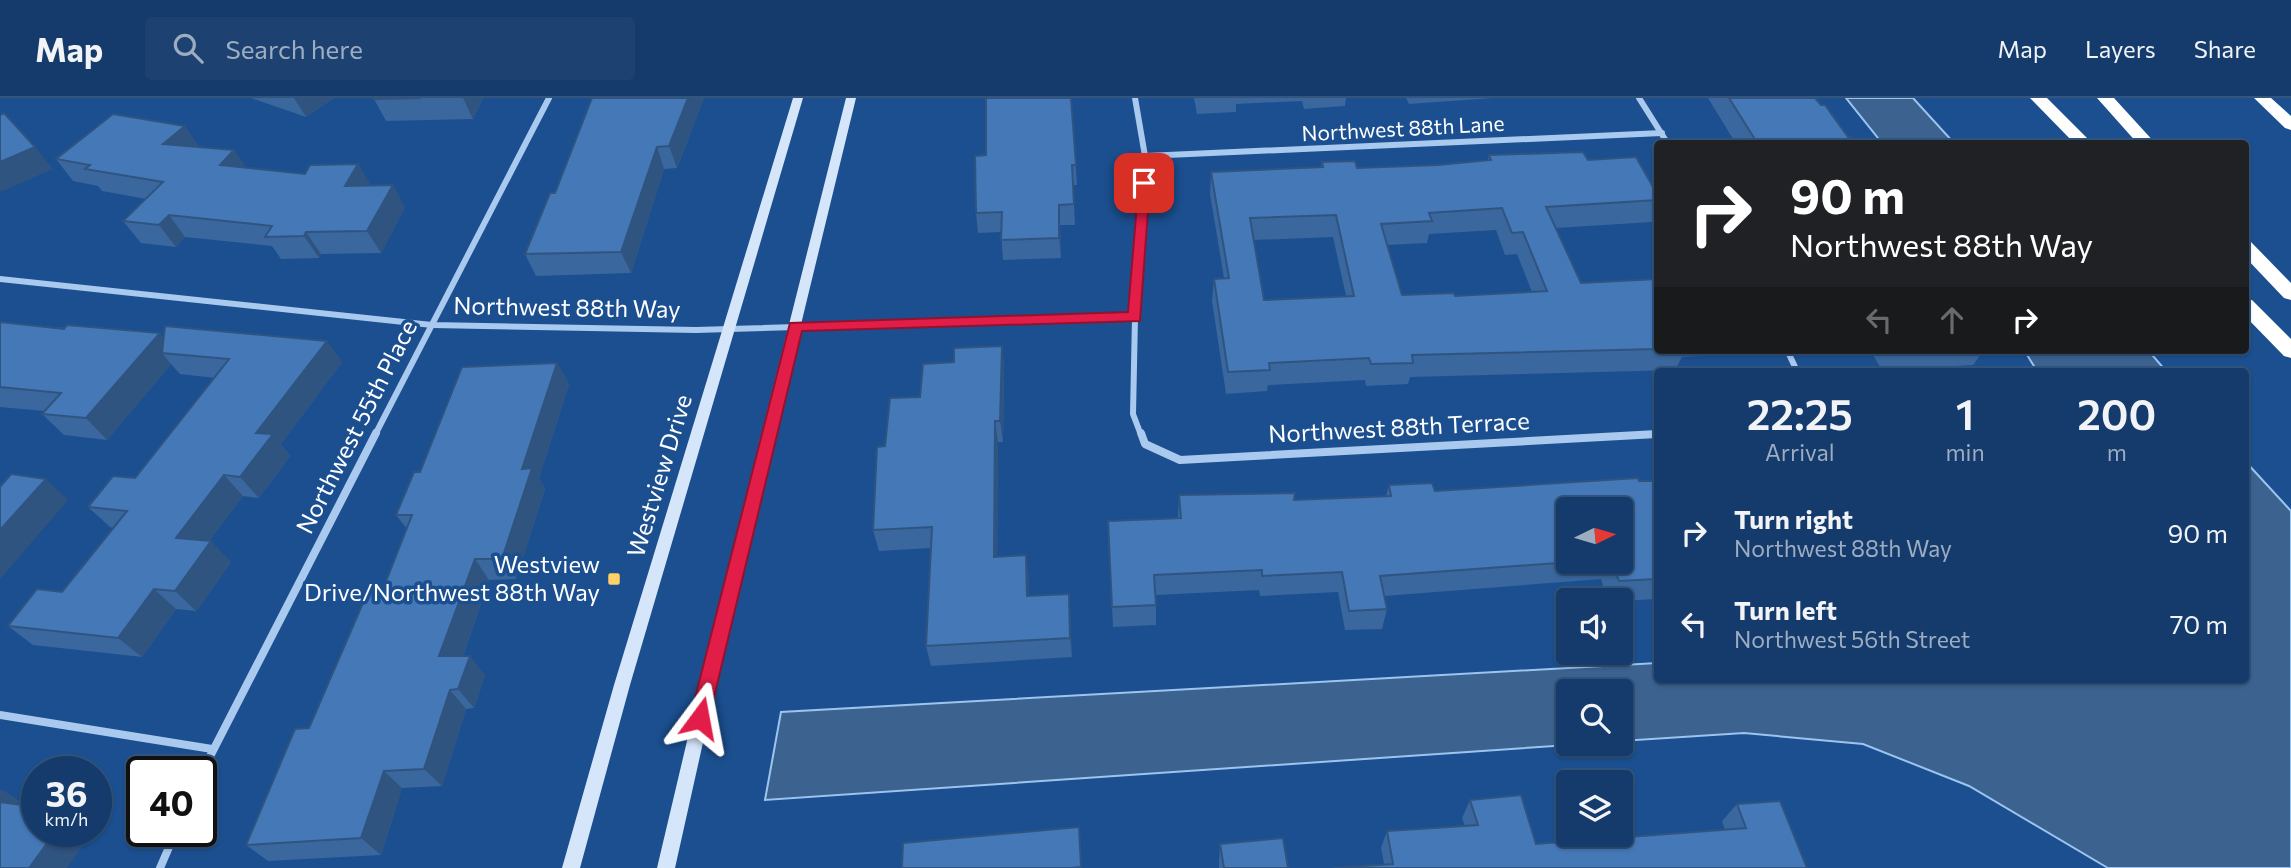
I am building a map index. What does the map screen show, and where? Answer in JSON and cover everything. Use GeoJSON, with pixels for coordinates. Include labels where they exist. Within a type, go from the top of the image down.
{"type":"FeatureCollection","features":[{"type":"Feature","properties":{"kind":"highway"},"geometry":{"type":"LineString","coordinates":[[2039,98],[2081,140]]}},
{"type":"Feature","properties":{"kind":"highway"},"geometry":{"type":"LineString","coordinates":[[2105,98],[2144,140]]}},
{"type":"Feature","properties":{"kind":"highway"},"geometry":{"type":"LineString","coordinates":[[2262,98],[2291,125]]}},
{"type":"Feature","properties":{"kind":"highway"},"geometry":{"type":"LineString","coordinates":[[2249,250],[2291,294]]}},
{"type":"Feature","properties":{"kind":"highway"},"geometry":{"type":"LineString","coordinates":[[2249,309],[2291,351]]}},
{"type":"Feature","properties":{"kind":"street","name":"Northwest 55th Place"},"geometry":{"type":"LineString","coordinates":[[209,756],[549,98]]}},
{"type":"Feature","properties":{"kind":"street","name":"Westview Drive"},"geometry":{"type":"LineString","coordinates":[[571,868],[622,685],[797,98]]}},
{"type":"Feature","properties":{"kind":"street"},"geometry":{"type":"LineString","coordinates":[[666,868],[737,559],[851,98]]}},
{"type":"Feature","properties":{"kind":"street"},"geometry":{"type":"LineString","coordinates":[[1135,98],[1145,156],[1135,317]]}},
{"type":"Feature","properties":{"kind":"street"},"geometry":{"type":"LineString","coordinates":[[1639,98],[1666,140]]}},
{"type":"Feature","properties":{"kind":"street","name":"Northwest 88th Lane"},"geometry":{"type":"LineString","coordinates":[[1145,156],[1662,133]]}},
{"type":"Feature","properties":{"kind":"street","name":"Northwest 88th Way"},"geometry":{"type":"LineString","coordinates":[[0,279],[432,325],[730,328],[1135,317]]}},
{"type":"Feature","properties":{"kind":"street","name":"Northwest 88th Terrace"},"geometry":{"type":"LineString","coordinates":[[1135,317],[1133,414],[1145,444],[1180,460],[1654,434]]}},
{"type":"Feature","properties":{"kind":"street"},"geometry":{"type":"LineString","coordinates":[[0,715],[212,749]]}},
{"type":"Feature","properties":{"kind":"street"},"geometry":{"type":"LineString","coordinates":[[160,868],[169,847]]}},
{"type":"Feature","properties":{"kind":"water"},"geometry":{"type":"Polygon","coordinates":[[[1846,98],[1913,98],[1951,140],[1880,140],[1846,98]]]}},
{"type":"Feature","properties":{"kind":"water"},"geometry":{"type":"Polygon","coordinates":[[[2026,354],[2151,354],[2163,368],[2035,368],[2026,354]]]}},
{"type":"Feature","properties":{"kind":"water"},"geometry":{"type":"Polygon","coordinates":[[[2249,465],[2291,511],[2291,868],[2108,868],[1969,786],[1863,744],[1744,733],[1633,740],[1633,679],[1556,679],[1556,746],[765,800],[781,712],[1654,663],[1654,683],[2249,683],[2249,465]]]}},
{"type":"Feature","properties":{"kind":"building"},"geometry":{"type":"Polygon","coordinates":[[[592,98],[688,98],[669,146],[657,147],[621,252],[525,254],[550,193],[555,193],[592,98]]]}},
{"type":"Feature","properties":{"kind":"building"},"geometry":{"type":"Polygon","coordinates":[[[986,98],[1071,98],[1076,165],[1072,165],[1074,204],[1059,205],[1059,238],[1001,240],[1002,212],[976,213],[975,156],[986,155],[986,98]]]}},
{"type":"Feature","properties":{"kind":"building"},"geometry":{"type":"Polygon","coordinates":[[[1729,98],[1815,98],[1821,105],[1825,105],[1848,137],[1853,140],[1755,140],[1729,98]]]}},
{"type":"Feature","properties":{"kind":"building"},"geometry":{"type":"Polygon","coordinates":[[[4,113],[35,147],[0,162],[0,115],[4,113]]]}},
{"type":"Feature","properties":{"kind":"building"},"geometry":{"type":"Polygon","coordinates":[[[113,114],[185,126],[163,144],[234,150],[220,165],[305,174],[310,165],[358,164],[345,186],[393,185],[367,231],[306,232],[304,236],[265,237],[272,226],[169,215],[159,225],[123,221],[163,182],[85,169],[90,165],[56,159],[113,114]]]}},
{"type":"Feature","properties":{"kind":"building"},"geometry":{"type":"Polygon","coordinates":[[[1583,152],[1588,160],[1636,157],[1654,189],[1654,200],[1546,207],[1581,283],[1654,279],[1654,349],[1412,355],[1413,363],[1371,364],[1369,358],[1269,363],[1270,370],[1228,372],[1214,279],[1229,278],[1211,172],[1323,167],[1322,162],[1355,161],[1357,168],[1491,160],[1489,155],[1583,152]],[[1502,208],[1429,213],[1432,221],[1381,224],[1402,295],[1454,293],[1455,296],[1547,291],[1523,232],[1512,233],[1502,208]],[[1336,215],[1250,218],[1264,300],[1354,296],[1336,215]]]}},
{"type":"Feature","properties":{"kind":"building"},"geometry":{"type":"Polygon","coordinates":[[[0,322],[64,329],[67,325],[160,333],[86,418],[42,414],[61,393],[0,387],[0,322]]]}},
{"type":"Feature","properties":{"kind":"building"},"geometry":{"type":"Polygon","coordinates":[[[165,326],[327,341],[256,433],[273,434],[240,477],[224,475],[176,538],[211,541],[175,591],[154,589],[118,638],[8,626],[37,589],[62,592],[127,511],[88,507],[113,476],[135,478],[229,359],[162,353],[165,326]]]}},
{"type":"Feature","properties":{"kind":"building"},"geometry":{"type":"Polygon","coordinates":[[[1002,346],[1000,421],[995,421],[994,557],[1026,555],[1027,596],[1069,594],[1070,638],[926,646],[932,527],[873,530],[877,447],[885,446],[890,398],[920,397],[923,364],[954,362],[954,348],[1002,346]]]}},
{"type":"Feature","properties":{"kind":"building"},"geometry":{"type":"Polygon","coordinates":[[[557,363],[522,469],[532,468],[502,559],[475,559],[439,656],[470,656],[458,689],[450,690],[424,769],[384,771],[361,838],[246,845],[295,729],[309,728],[369,589],[383,589],[412,515],[396,515],[414,472],[420,472],[462,367],[557,363]]]}},
{"type":"Feature","properties":{"kind":"building"},"geometry":{"type":"Polygon","coordinates":[[[11,474],[46,479],[0,530],[0,487],[11,474]]]}},
{"type":"Feature","properties":{"kind":"building"},"geometry":{"type":"Polygon","coordinates":[[[1638,478],[1639,481],[1654,481],[1654,579],[1619,581],[1616,574],[1633,574],[1633,497],[1556,497],[1556,563],[1380,576],[1387,609],[1349,611],[1342,572],[1262,576],[1262,570],[1154,575],[1156,605],[1112,607],[1108,521],[1181,518],[1179,495],[1295,493],[1294,500],[1391,496],[1389,485],[1432,483],[1435,491],[1638,478]]]}},
{"type":"Feature","properties":{"kind":"building"},"geometry":{"type":"Polygon","coordinates":[[[1521,795],[1536,844],[1556,842],[1556,847],[1633,847],[1633,837],[1746,828],[1737,804],[1780,801],[1807,868],[1333,868],[1393,864],[1387,831],[1478,825],[1470,800],[1521,795]]]}},
{"type":"Feature","properties":{"kind":"building"},"geometry":{"type":"Polygon","coordinates":[[[0,802],[21,805],[21,847],[44,847],[29,868],[0,868],[0,802]]]}},
{"type":"Feature","properties":{"kind":"building"},"geometry":{"type":"Polygon","coordinates":[[[1079,827],[1081,867],[902,868],[903,843],[1079,827]]]}},
{"type":"Feature","properties":{"kind":"building"},"geometry":{"type":"Polygon","coordinates":[[[1283,838],[1288,868],[1224,868],[1220,844],[1283,838]]]}},
{"type":"Feature","properties":{"kind":"place","name":"Westview Drive/Northwest 88th Way"},"geometry":{"type":"Point","coordinates":[614,579]}},
{"type":"Feature","properties":{"kind":"route"},"geometry":{"type":"LineString","coordinates":[[700,718],[796,326],[1135,317],[1144,183]]}}]}
